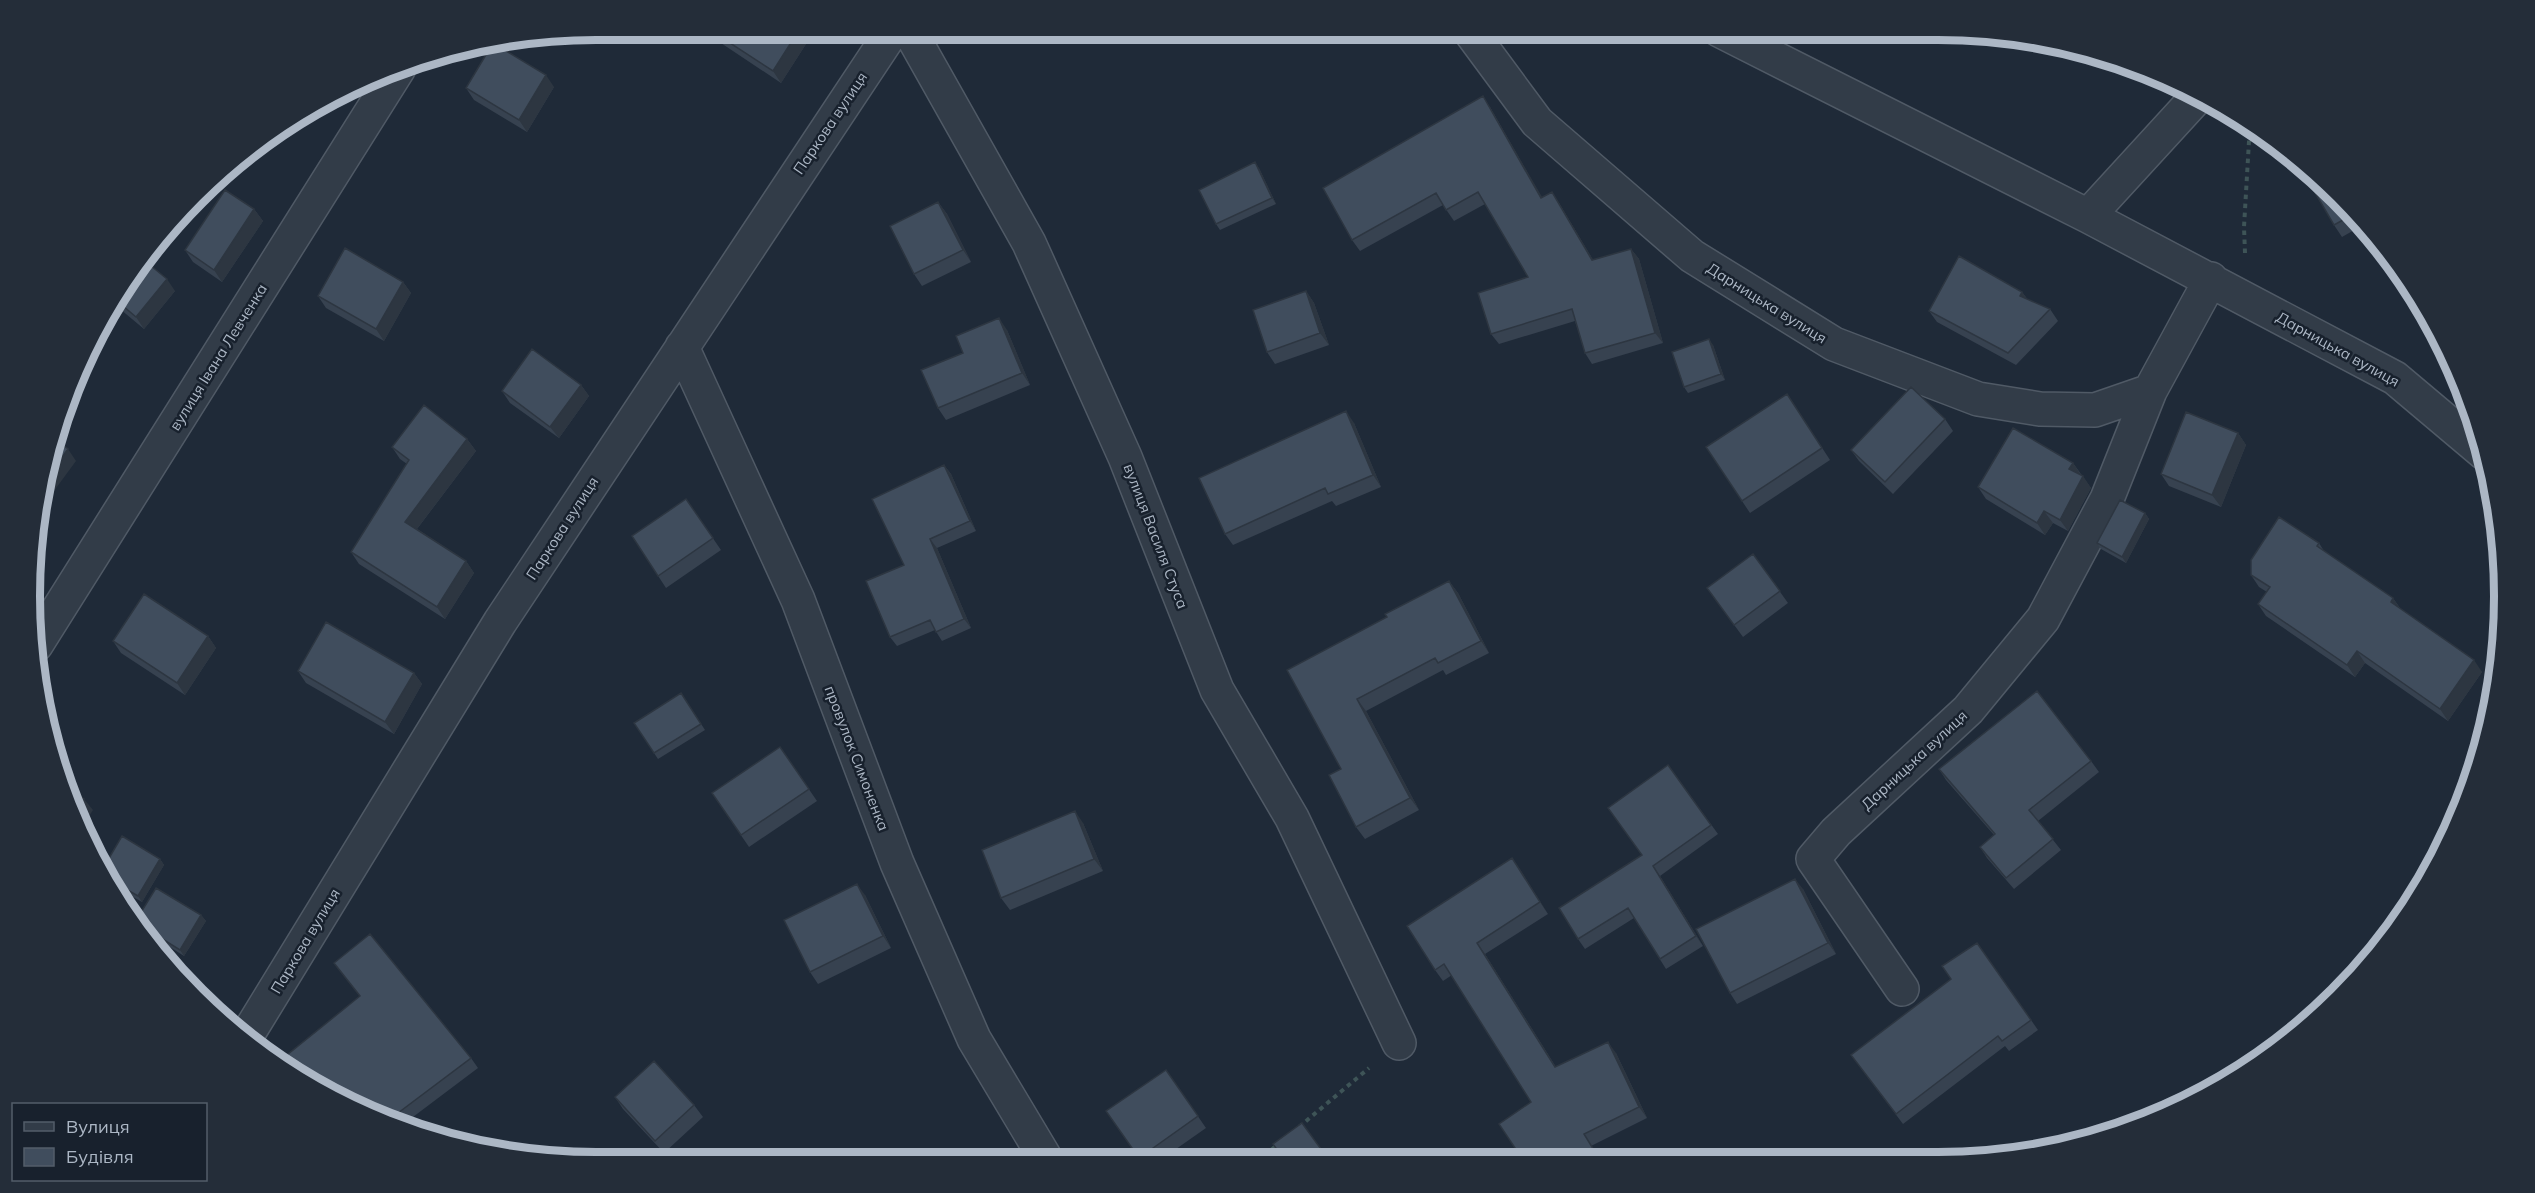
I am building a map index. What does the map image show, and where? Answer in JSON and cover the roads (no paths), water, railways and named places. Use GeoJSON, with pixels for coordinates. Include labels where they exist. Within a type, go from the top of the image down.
{"type":"FeatureCollection","features":[{"type":"Feature","properties":{"kind":"street","name":"Паркова вулиця"},"geometry":{"type":"LineString","coordinates":[[250,1031],[500,622],[886,40]]}},
{"type":"Feature","properties":{"kind":"street","name":"вулиця Василя Стуса"},"geometry":{"type":"LineString","coordinates":[[915,40],[1029,243],[1125,457],[1217,690],[1292,818],[1400,1043]]}},
{"type":"Feature","properties":{"kind":"street","name":"Дарницька вулиця"},"geometry":{"type":"LineString","coordinates":[[1476,40],[1537,122],[1692,256],[1834,344],[1978,399],[2040,410],[2095,410],[2150,392]]}},
{"type":"Feature","properties":{"kind":"street","name":"Дарницька вулиця"},"geometry":{"type":"LineString","coordinates":[[1739,40],[2211,279],[2395,378],[2473,444]]}},
{"type":"Feature","properties":{"kind":"street","name":"вулиця Івана Левченка"},"geometry":{"type":"LineString","coordinates":[[42,635],[391,80]]}},
{"type":"Feature","properties":{"kind":"street"},"geometry":{"type":"LineString","coordinates":[[2088,216],[2192,102]]}},
{"type":"Feature","properties":{"kind":"street","name":"Дарницька вулиця"},"geometry":{"type":"LineString","coordinates":[[1902,989],[1813,859],[1836,832],[1968,710],[2043,619],[2107,500],[2150,392],[2211,279]]}},
{"type":"Feature","properties":{"kind":"street","name":"провулок Симоненка"},"geometry":{"type":"LineString","coordinates":[[682,347],[798,600],[897,863],[974,1039],[1042,1152]]}}]}
